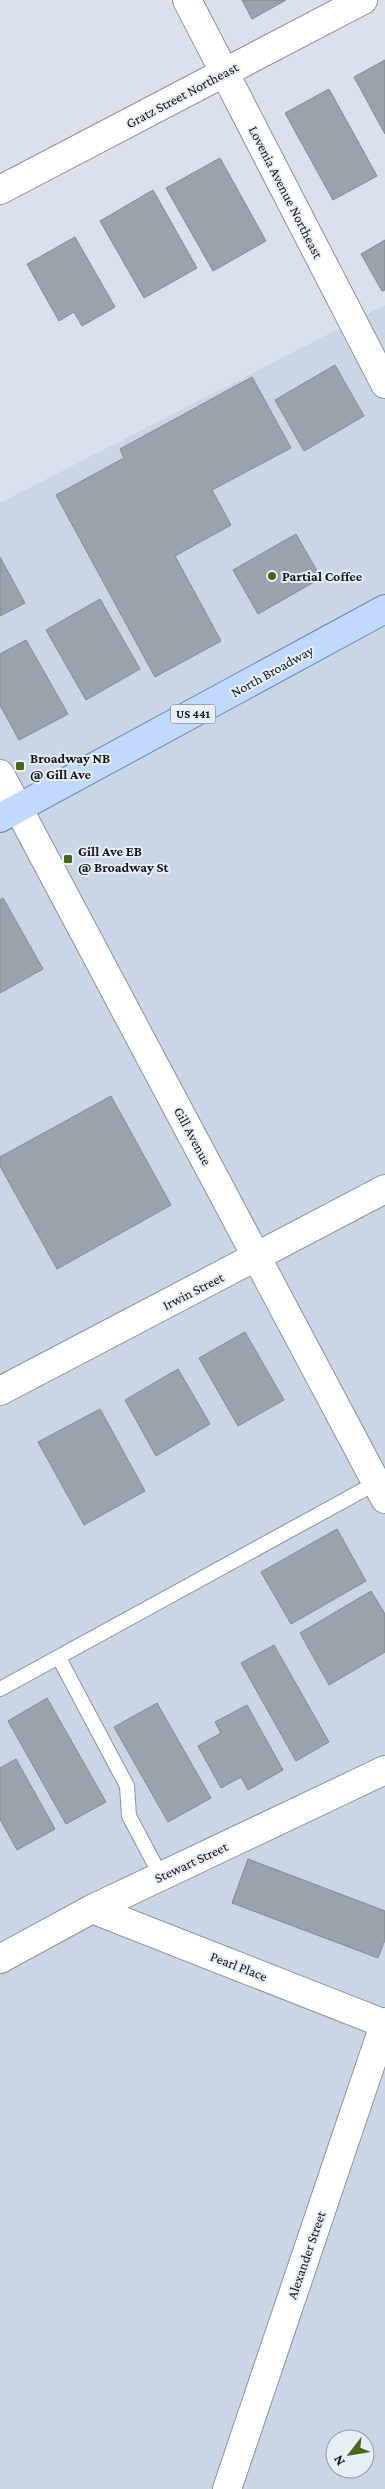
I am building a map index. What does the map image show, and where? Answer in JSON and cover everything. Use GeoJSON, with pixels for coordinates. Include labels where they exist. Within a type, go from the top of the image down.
{"type":"FeatureCollection","features":[{"type":"Feature","properties":{"kind":"main road","name":"North Broadway"},"geometry":{"type":"LineString","coordinates":[[9,813],[385,609]]}},
{"type":"Feature","properties":{"kind":"street","name":"Lovenia Avenue Northeast"},"geometry":{"type":"LineString","coordinates":[[187,0],[385,384]]}},
{"type":"Feature","properties":{"kind":"street","name":"Gratz Street Northeast"},"geometry":{"type":"LineString","coordinates":[[0,190],[363,0]]}},
{"type":"Feature","properties":{"kind":"street","name":"Gill Avenue"},"geometry":{"type":"LineString","coordinates":[[0,774],[9,813],[257,1258],[381,1491]]}},
{"type":"Feature","properties":{"kind":"street","name":"Irwin Street"},"geometry":{"type":"LineString","coordinates":[[0,1391],[257,1258],[385,1189]]}},
{"type":"Feature","properties":{"kind":"street","name":"Stewart Street"},"geometry":{"type":"LineString","coordinates":[[0,1959],[92,1909],[385,1770]]}},
{"type":"Feature","properties":{"kind":"street","name":"Pearl Place"},"geometry":{"type":"LineString","coordinates":[[92,1909],[385,2023]]}},
{"type":"Feature","properties":{"kind":"street","name":"Alexander Street"},"geometry":{"type":"LineString","coordinates":[[228,2489],[385,2023]]}},
{"type":"Feature","properties":{"kind":"lane"},"geometry":{"type":"LineString","coordinates":[[0,1689],[381,1491]]}},
{"type":"Feature","properties":{"kind":"lane"},"geometry":{"type":"LineString","coordinates":[[59,1658],[127,1786],[129,1816],[162,1876]]}},
{"type":"Feature","properties":{"kind":"shaded area"},"geometry":{"type":"Polygon","coordinates":[[[385,305],[385,2489],[0,2489],[0,503],[385,305]]]}},
{"type":"Feature","properties":{"kind":"building"},"geometry":{"type":"Polygon","coordinates":[[[242,0],[286,0],[252,19],[242,0]]]}},
{"type":"Feature","properties":{"kind":"building"},"geometry":{"type":"Polygon","coordinates":[[[385,60],[385,134],[354,77],[385,60]]]}},
{"type":"Feature","properties":{"kind":"building"},"geometry":{"type":"Polygon","coordinates":[[[329,89],[377,176],[333,200],[285,113],[329,89]]]}},
{"type":"Feature","properties":{"kind":"building"},"geometry":{"type":"Polygon","coordinates":[[[220,158],[266,241],[213,271],[166,188],[220,158]]]}},
{"type":"Feature","properties":{"kind":"building"},"geometry":{"type":"Polygon","coordinates":[[[153,190],[197,268],[144,298],[100,221],[153,190]]]}},
{"type":"Feature","properties":{"kind":"building"},"geometry":{"type":"Polygon","coordinates":[[[75,237],[115,307],[82,326],[74,312],[59,321],[27,264],[75,237]]]}},
{"type":"Feature","properties":{"kind":"building"},"geometry":{"type":"Polygon","coordinates":[[[385,240],[385,290],[382,291],[361,254],[385,240]]]}},
{"type":"Feature","properties":{"kind":"building"},"geometry":{"type":"Polygon","coordinates":[[[335,365],[364,416],[304,451],[275,400],[335,365]]]}},
{"type":"Feature","properties":{"kind":"building"},"geometry":{"type":"Polygon","coordinates":[[[252,377],[291,448],[212,490],[231,525],[175,556],[221,641],[155,677],[56,495],[124,458],[120,449],[252,377]]]}},
{"type":"Feature","properties":{"kind":"building"},"geometry":{"type":"Polygon","coordinates":[[[296,534],[321,578],[258,614],[233,570],[296,534]]]}},
{"type":"Feature","properties":{"kind":"building"},"geometry":{"type":"Polygon","coordinates":[[[0,557],[25,603],[0,616],[0,557]]]}},
{"type":"Feature","properties":{"kind":"building"},"geometry":{"type":"Polygon","coordinates":[[[100,599],[140,669],[86,700],[46,630],[100,599]]]}},
{"type":"Feature","properties":{"kind":"building"},"geometry":{"type":"Polygon","coordinates":[[[26,640],[68,714],[19,740],[0,705],[0,654],[26,640]]]}},
{"type":"Feature","properties":{"kind":"building"},"geometry":{"type":"Polygon","coordinates":[[[3,898],[43,969],[0,993],[0,900],[3,898]]]}},
{"type":"Feature","properties":{"kind":"building"},"geometry":{"type":"Polygon","coordinates":[[[111,1096],[171,1205],[57,1269],[0,1166],[0,1157],[111,1096]]]}},
{"type":"Feature","properties":{"kind":"building"},"geometry":{"type":"Polygon","coordinates":[[[245,1332],[284,1400],[238,1426],[199,1358],[245,1332]]]}},
{"type":"Feature","properties":{"kind":"building"},"geometry":{"type":"Polygon","coordinates":[[[178,1369],[210,1424],[156,1456],[125,1400],[178,1369]]]}},
{"type":"Feature","properties":{"kind":"building"},"geometry":{"type":"Polygon","coordinates":[[[100,1409],[145,1491],[84,1525],[38,1442],[100,1409]]]}},
{"type":"Feature","properties":{"kind":"building"},"geometry":{"type":"Polygon","coordinates":[[[337,1529],[366,1581],[291,1624],[261,1572],[337,1529]]]}},
{"type":"Feature","properties":{"kind":"building"},"geometry":{"type":"Polygon","coordinates":[[[371,1591],[385,1614],[385,1652],[329,1685],[300,1633],[371,1591]]]}},
{"type":"Feature","properties":{"kind":"building"},"geometry":{"type":"Polygon","coordinates":[[[274,1645],[329,1742],[296,1761],[241,1663],[274,1645]]]}},
{"type":"Feature","properties":{"kind":"building"},"geometry":{"type":"Polygon","coordinates":[[[47,1698],[106,1802],[66,1824],[8,1721],[47,1698]]]}},
{"type":"Feature","properties":{"kind":"building"},"geometry":{"type":"Polygon","coordinates":[[[157,1703],[211,1798],[168,1822],[114,1727],[157,1703]]]}},
{"type":"Feature","properties":{"kind":"building"},"geometry":{"type":"Polygon","coordinates":[[[247,1705],[283,1770],[248,1790],[241,1777],[221,1788],[198,1746],[221,1733],[215,1722],[247,1705]]]}},
{"type":"Feature","properties":{"kind":"building"},"geometry":{"type":"Polygon","coordinates":[[[16,1759],[55,1829],[17,1850],[0,1819],[0,1768],[16,1759]]]}},
{"type":"Feature","properties":{"kind":"building"},"geometry":{"type":"Polygon","coordinates":[[[248,1859],[385,1911],[385,1940],[378,1958],[232,1903],[248,1859]]]}},
{"type":"Feature","properties":{"kind":"place","name":"Partial Coffee"},"geometry":{"type":"Point","coordinates":[272,576]}},
{"type":"Feature","properties":{"kind":"place","name":"Broadway NB @ Gill Ave"},"geometry":{"type":"Point","coordinates":[20,766]}},
{"type":"Feature","properties":{"kind":"place","name":"Gill Ave EB @ Broadway St"},"geometry":{"type":"Point","coordinates":[68,859]}}]}
